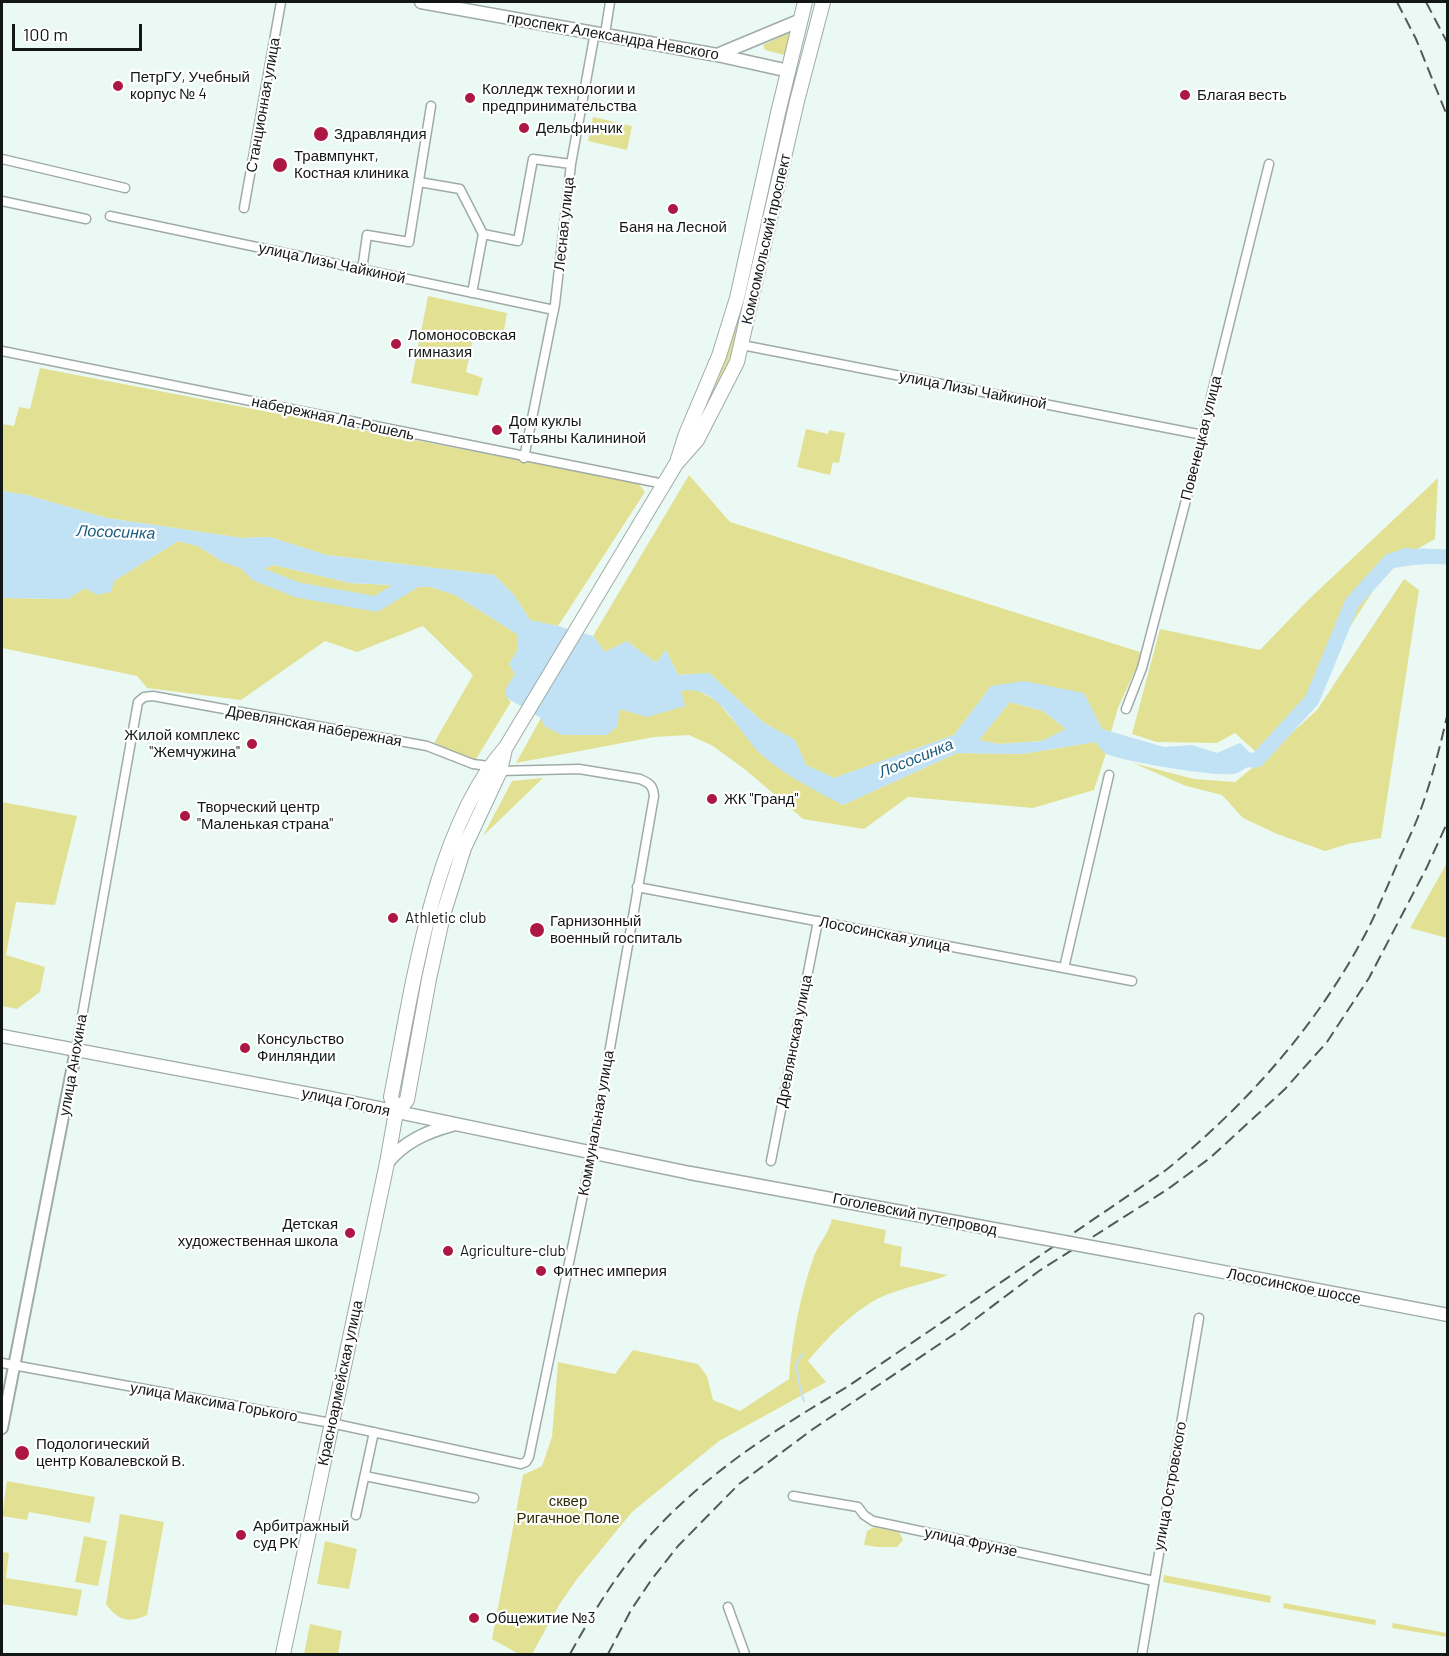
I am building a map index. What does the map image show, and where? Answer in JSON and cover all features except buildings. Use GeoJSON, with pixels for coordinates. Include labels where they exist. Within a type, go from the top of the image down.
{"type":"FeatureCollection","features":[{"type":"Feature","properties":{"kind":"main road","name":"проспект Александра Невского"},"geometry":{"type":"LineString","coordinates":[[421,2],[600,33],[804,74]]}},
{"type":"Feature","properties":{"kind":"main road","name":"Комсомольский проспект"},"geometry":{"type":"LineString","coordinates":[[676,464],[686,434],[719,356],[737,297],[806,2]]}},
{"type":"Feature","properties":{"kind":"main road","name":"Комсомольский проспект"},"geometry":{"type":"LineString","coordinates":[[514,734],[676,464],[697,440],[737,362],[823,2]]}},
{"type":"Feature","properties":{"kind":"main road"},"geometry":{"type":"LineString","coordinates":[[717,55],[801,20]]}},
{"type":"Feature","properties":{"kind":"main road","name":"Красноармейская улица"},"geometry":{"type":"LineString","coordinates":[[283,1654],[387,1163],[396,1112],[391,1097],[431,910],[451,843],[467,806],[494,769],[514,734]]}},
{"type":"Feature","properties":{"kind":"main road","name":"улица Гоголя"},"geometry":{"type":"LineString","coordinates":[[2,1036],[592,1151],[690,1173]]}},
{"type":"Feature","properties":{"kind":"main road"},"geometry":{"type":"LineString","coordinates":[[387,1163],[395,1153],[417,1137],[428,1131],[456,1124]]}},
{"type":"Feature","properties":{"kind":"main road","name":"Гоголевский путепровод"},"geometry":{"type":"LineString","coordinates":[[690,1173],[1140,1256]]}},
{"type":"Feature","properties":{"kind":"main road","name":"Лососинское шоссе"},"geometry":{"type":"LineString","coordinates":[[1140,1256],[1448,1316]]}},
{"type":"Feature","properties":{"kind":"street","name":"Станционная улица"},"geometry":{"type":"LineString","coordinates":[[244,208],[282,2]]}},
{"type":"Feature","properties":{"kind":"street","name":"Лесная улица"},"geometry":{"type":"LineString","coordinates":[[524,458],[554,310],[570,164],[600,33],[610,2]]}},
{"type":"Feature","properties":{"kind":"street"},"geometry":{"type":"LineString","coordinates":[[362,270],[367,235],[409,242],[431,106]]}},
{"type":"Feature","properties":{"kind":"street"},"geometry":{"type":"LineString","coordinates":[[2,159],[124,188]]}},
{"type":"Feature","properties":{"kind":"street"},"geometry":{"type":"LineString","coordinates":[[483,234],[518,241],[533,159],[570,164]]}},
{"type":"Feature","properties":{"kind":"street","name":"Повенецкая улица"},"geometry":{"type":"LineString","coordinates":[[1126,709],[1142,668],[1203,435],[1269,164]]}},
{"type":"Feature","properties":{"kind":"street"},"geometry":{"type":"LineString","coordinates":[[419,182],[460,189],[483,234],[472,293]]}},
{"type":"Feature","properties":{"kind":"street"},"geometry":{"type":"LineString","coordinates":[[2,201],[86,219]]}},
{"type":"Feature","properties":{"kind":"street","name":"улица Лизы Чайкиной"},"geometry":{"type":"LineString","coordinates":[[110,216],[554,310]]}},
{"type":"Feature","properties":{"kind":"street","name":"улица Лизы Чайкиной"},"geometry":{"type":"LineString","coordinates":[[742,345],[1203,435]]}},
{"type":"Feature","properties":{"kind":"street","name":"набережная Ла-Рошель"},"geometry":{"type":"LineString","coordinates":[[2,351],[524,458],[664,484]]}},
{"type":"Feature","properties":{"kind":"street"},"geometry":{"type":"LineString","coordinates":[[703,394],[718,400]]}},
{"type":"Feature","properties":{"kind":"street","name":"Древлянская набережная"},"geometry":{"type":"LineString","coordinates":[[138,702],[144,697],[153,696],[427,746],[473,764],[494,769],[579,769],[640,780],[649,783],[653,788]]}},
{"type":"Feature","properties":{"kind":"street","name":"улица Анохина"},"geometry":{"type":"LineString","coordinates":[[2,1428],[76,1050],[138,702]]}},
{"type":"Feature","properties":{"kind":"street"},"geometry":{"type":"LineString","coordinates":[[1064,968],[1109,776]]}},
{"type":"Feature","properties":{"kind":"street","name":"Коммунальная улица"},"geometry":{"type":"LineString","coordinates":[[529,1457],[592,1151],[654,796],[653,788]]}},
{"type":"Feature","properties":{"kind":"street","name":"Лососинская улица"},"geometry":{"type":"LineString","coordinates":[[637,887],[1132,981]]}},
{"type":"Feature","properties":{"kind":"street","name":"Древлянская улица"},"geometry":{"type":"LineString","coordinates":[[771,1161],[818,921]]}},
{"type":"Feature","properties":{"kind":"street","name":"улица Островского"},"geometry":{"type":"LineString","coordinates":[[1142,1654],[1199,1318]]}},
{"type":"Feature","properties":{"kind":"street","name":"улица Максима Горького"},"geometry":{"type":"LineString","coordinates":[[2,1363],[331,1423],[521,1464],[529,1457]]}},
{"type":"Feature","properties":{"kind":"street"},"geometry":{"type":"LineString","coordinates":[[356,1515],[374,1432]]}},
{"type":"Feature","properties":{"kind":"street"},"geometry":{"type":"LineString","coordinates":[[364,1476],[474,1498]]}},
{"type":"Feature","properties":{"kind":"street","name":"улица Фрунзе"},"geometry":{"type":"LineString","coordinates":[[793,1496],[858,1507],[873,1521],[1154,1581]]}},
{"type":"Feature","properties":{"kind":"street"},"geometry":{"type":"LineString","coordinates":[[728,1607],[745,1654]]}},
{"type":"Feature","properties":{"kind":"green space"},"geometry":{"type":"Polygon","coordinates":[[[790,32],[796,35],[788,56],[765,50],[763,45],[790,32]]]}},
{"type":"Feature","properties":{"kind":"green space"},"geometry":{"type":"Polygon","coordinates":[[[593,117],[632,126],[627,150],[588,141],[593,117]]]}},
{"type":"Feature","properties":{"kind":"green space"},"geometry":{"type":"Polygon","coordinates":[[[747,292],[749,294],[728,363],[713,391],[725,361],[747,292]]]}},
{"type":"Feature","properties":{"kind":"green space"},"geometry":{"type":"Polygon","coordinates":[[[428,296],[507,313],[502,342],[473,339],[466,372],[483,378],[478,396],[411,383],[428,296]]]}},
{"type":"Feature","properties":{"kind":"green space"},"geometry":{"type":"Polygon","coordinates":[[[40,368],[638,483],[645,492],[558,626],[530,620],[514,595],[494,575],[326,555],[270,537],[242,538],[107,518],[27,495],[2,491],[2,424],[14,426],[19,407],[30,409],[40,368]]]}},
{"type":"Feature","properties":{"kind":"green space"},"geometry":{"type":"Polygon","coordinates":[[[806,429],[828,434],[829,430],[845,433],[839,463],[833,462],[830,475],[797,467],[806,429]]]}},
{"type":"Feature","properties":{"kind":"green space"},"geometry":{"type":"Polygon","coordinates":[[[689,475],[730,522],[1143,653],[1118,708],[1111,732],[1102,729],[1084,694],[991,686],[954,735],[834,778],[806,765],[795,740],[764,723],[709,673],[678,675],[666,650],[656,663],[627,641],[605,652],[593,636],[689,475]]]}},
{"type":"Feature","properties":{"kind":"green space"},"geometry":{"type":"Polygon","coordinates":[[[1438,478],[1435,539],[1390,564],[1306,696],[1256,752],[1235,733],[1217,743],[1157,742],[1132,734],[1160,629],[1260,650],[1308,600],[1438,478]]]}},
{"type":"Feature","properties":{"kind":"green space"},"geometry":{"type":"Polygon","coordinates":[[[178,541],[198,546],[223,562],[259,570],[274,565],[350,583],[431,587],[455,595],[517,634],[517,651],[509,664],[515,674],[507,698],[511,702],[473,764],[434,743],[473,675],[423,626],[357,652],[325,641],[241,700],[147,688],[137,676],[2,648],[2,598],[68,599],[85,588],[114,581],[178,541]]]}},
{"type":"Feature","properties":{"kind":"green space"},"geometry":{"type":"Polygon","coordinates":[[[1404,579],[1419,590],[1381,838],[1325,851],[1277,834],[1243,818],[1222,795],[1186,786],[1133,763],[1194,779],[1235,782],[1317,710],[1404,579]]]}},
{"type":"Feature","properties":{"kind":"green space"},"geometry":{"type":"Polygon","coordinates":[[[693,688],[717,701],[763,756],[843,805],[957,753],[1022,754],[1095,742],[1106,753],[1094,790],[1033,808],[908,797],[864,829],[803,819],[747,771],[713,746],[689,735],[654,737],[516,763],[541,718],[619,709],[693,688]]]}},
{"type":"Feature","properties":{"kind":"green space"},"geometry":{"type":"Polygon","coordinates":[[[1010,702],[1043,711],[1066,729],[1042,741],[999,744],[978,740],[1010,702]]]}},
{"type":"Feature","properties":{"kind":"green space"},"geometry":{"type":"Polygon","coordinates":[[[543,778],[483,836],[512,781],[543,778]]]}},
{"type":"Feature","properties":{"kind":"green space"},"geometry":{"type":"Polygon","coordinates":[[[2,802],[77,816],[55,905],[16,902],[6,955],[45,967],[40,992],[17,1009],[2,1006],[2,802]]]}},
{"type":"Feature","properties":{"kind":"green space"},"geometry":{"type":"Polygon","coordinates":[[[1447,863],[1447,938],[1410,928],[1447,863]]]}},
{"type":"Feature","properties":{"kind":"green space","name":"сквер Ригачное Поле"},"geometry":{"type":"Polygon","coordinates":[[[832,1219],[886,1230],[884,1243],[902,1247],[900,1266],[948,1275],[885,1295],[858,1312],[808,1361],[826,1382],[719,1441],[632,1512],[577,1579],[559,1605],[532,1654],[519,1654],[492,1639],[523,1475],[542,1466],[552,1437],[558,1362],[615,1374],[633,1350],[698,1364],[707,1376],[713,1400],[740,1411],[789,1379],[792,1348],[805,1286],[814,1256],[832,1219]]]}},
{"type":"Feature","properties":{"kind":"green space"},"geometry":{"type":"Polygon","coordinates":[[[7,1481],[95,1497],[90,1523],[29,1512],[27,1520],[2,1516],[7,1481]]]}},
{"type":"Feature","properties":{"kind":"green space"},"geometry":{"type":"Polygon","coordinates":[[[120,1514],[164,1522],[147,1615],[129,1620],[119,1617],[106,1604],[120,1514]]]}},
{"type":"Feature","properties":{"kind":"green space"},"geometry":{"type":"Polygon","coordinates":[[[874,1527],[899,1532],[903,1540],[897,1547],[864,1545],[867,1531],[874,1527]]]}},
{"type":"Feature","properties":{"kind":"green space"},"geometry":{"type":"Polygon","coordinates":[[[84,1536],[107,1541],[98,1586],[75,1582],[84,1536]]]}},
{"type":"Feature","properties":{"kind":"green space"},"geometry":{"type":"Polygon","coordinates":[[[325,1541],[357,1549],[349,1589],[317,1584],[325,1541]]]}},
{"type":"Feature","properties":{"kind":"green space"},"geometry":{"type":"Polygon","coordinates":[[[2,1552],[9,1553],[6,1578],[82,1590],[77,1616],[2,1604],[2,1552]]]}},
{"type":"Feature","properties":{"kind":"green space"},"geometry":{"type":"Polygon","coordinates":[[[1164,1575],[1271,1596],[1270,1603],[1163,1582],[1164,1575]]]}},
{"type":"Feature","properties":{"kind":"green space"},"geometry":{"type":"Polygon","coordinates":[[[1284,1603],[1376,1620],[1375,1625],[1283,1608],[1284,1603]]]}},
{"type":"Feature","properties":{"kind":"green space"},"geometry":{"type":"Polygon","coordinates":[[[1393,1623],[1447,1633],[1447,1637],[1392,1628],[1393,1623]]]}},
{"type":"Feature","properties":{"kind":"green space"},"geometry":{"type":"Polygon","coordinates":[[[310,1624],[342,1631],[338,1654],[304,1654],[310,1624]]]}},
{"type":"Feature","properties":{"kind":"water"},"geometry":{"type":"Polygon","coordinates":[[[2,491],[27,495],[107,518],[242,538],[270,537],[326,555],[494,575],[514,595],[530,620],[593,636],[605,652],[627,641],[656,663],[666,650],[678,675],[709,673],[764,723],[795,740],[806,765],[834,778],[954,735],[991,686],[1024,681],[1084,693],[1102,729],[1164,747],[1192,745],[1217,753],[1240,743],[1257,760],[1236,773],[1223,774],[1189,771],[1128,760],[1105,753],[1095,742],[1022,754],[957,753],[843,805],[773,764],[755,748],[718,703],[707,695],[695,691],[681,691],[685,706],[647,717],[619,709],[618,726],[607,735],[562,735],[544,726],[541,718],[507,698],[505,690],[515,674],[509,664],[517,651],[517,634],[455,595],[431,587],[350,583],[274,565],[259,570],[257,574],[223,562],[198,546],[178,541],[114,581],[111,592],[97,595],[85,588],[68,599],[2,598],[2,491]],[[1010,702],[979,740],[999,744],[1042,741],[1066,729],[1043,711],[1010,702]]]}},
{"type":"Feature","properties":{"kind":"water"},"geometry":{"type":"Polygon","coordinates":[[[1405,548],[1447,550],[1447,563],[1394,566],[1391,553],[1405,548]]]}},
{"type":"Feature","properties":{"kind":"waterway","name":"Лососинка"},"geometry":{"type":"LineString","coordinates":[[1236,760],[1257,760],[1312,700],[1352,603],[1390,561],[1421,556],[1448,557]]}},
{"type":"Feature","properties":{"kind":"waterway","name":"Лососинка"},"geometry":{"type":"LineString","coordinates":[[242,559],[257,574],[298,590],[376,604],[422,576]]}},
{"type":"Feature","properties":{"kind":"waterway"},"geometry":{"type":"LineString","coordinates":[[802,1354],[796,1365],[804,1401]]}},
{"type":"Feature","properties":{"kind":"railway"},"geometry":{"type":"LineString","coordinates":[[1397,2],[1416,39],[1448,118]]}},
{"type":"Feature","properties":{"kind":"railway"},"geometry":{"type":"LineString","coordinates":[[1426,2],[1448,44]]}},
{"type":"Feature","properties":{"kind":"railway"},"geometry":{"type":"LineString","coordinates":[[570,1654],[605,1595],[635,1553],[668,1517],[715,1475],[766,1437],[847,1387],[1166,1170],[1195,1146],[1249,1093],[1275,1065],[1321,1006],[1365,934],[1418,817],[1435,765],[1448,712]]}},
{"type":"Feature","properties":{"kind":"railway"},"geometry":{"type":"LineString","coordinates":[[608,1654],[631,1610],[652,1579],[678,1546],[739,1484],[813,1429],[962,1329],[1039,1271],[1168,1189],[1210,1158],[1285,1089],[1327,1042],[1369,978],[1427,867],[1448,821]]}},
{"type":"Feature","properties":{"kind":"place","name":"ПетрГУ, Учебный корпус № 4"},"geometry":{"type":"Point","coordinates":[118,86]}},
{"type":"Feature","properties":{"kind":"place","name":"Благая весть"},"geometry":{"type":"Point","coordinates":[1185,95]}},
{"type":"Feature","properties":{"kind":"place","name":"Колледж технологии и предпринимательства"},"geometry":{"type":"Point","coordinates":[470,98]}},
{"type":"Feature","properties":{"kind":"place","name":"Дельфинчик"},"geometry":{"type":"Point","coordinates":[524,128]}},
{"type":"Feature","properties":{"kind":"place","name":"Здравляндия"},"geometry":{"type":"Point","coordinates":[321,134]}},
{"type":"Feature","properties":{"kind":"place","name":"Травмпункт, Костная клиника"},"geometry":{"type":"Point","coordinates":[280,165]}},
{"type":"Feature","properties":{"kind":"place","name":"Баня на Лесной"},"geometry":{"type":"Point","coordinates":[673,209]}},
{"type":"Feature","properties":{"kind":"place","name":"Ломоносовская гимназия"},"geometry":{"type":"Point","coordinates":[396,344]}},
{"type":"Feature","properties":{"kind":"place","name":"Дом куклы Татьяны Калининой"},"geometry":{"type":"Point","coordinates":[497,430]}},
{"type":"Feature","properties":{"kind":"place","name":"Жилой комплекс \"Жемчужина\""},"geometry":{"type":"Point","coordinates":[252,744]}},
{"type":"Feature","properties":{"kind":"place","name":"ЖК \"Гранд\""},"geometry":{"type":"Point","coordinates":[712,799]}},
{"type":"Feature","properties":{"kind":"place","name":"Творческий центр \"Маленькая страна\""},"geometry":{"type":"Point","coordinates":[185,816]}},
{"type":"Feature","properties":{"kind":"place","name":"Athletic club"},"geometry":{"type":"Point","coordinates":[393,918]}},
{"type":"Feature","properties":{"kind":"place","name":"Гарнизонный военный госпиталь"},"geometry":{"type":"Point","coordinates":[537,930]}},
{"type":"Feature","properties":{"kind":"place","name":"Консульство Финляндии"},"geometry":{"type":"Point","coordinates":[245,1048]}},
{"type":"Feature","properties":{"kind":"place","name":"Детская художественная школа"},"geometry":{"type":"Point","coordinates":[350,1233]}},
{"type":"Feature","properties":{"kind":"place","name":"Agriculture-club"},"geometry":{"type":"Point","coordinates":[448,1251]}},
{"type":"Feature","properties":{"kind":"place","name":"Фитнес империя"},"geometry":{"type":"Point","coordinates":[541,1271]}},
{"type":"Feature","properties":{"kind":"place","name":"Подологический центр Ковалевской В."},"geometry":{"type":"Point","coordinates":[22,1453]}},
{"type":"Feature","properties":{"kind":"place","name":"Арбитражный суд РК"},"geometry":{"type":"Point","coordinates":[241,1535]}},
{"type":"Feature","properties":{"kind":"place","name":"Общежитие №3"},"geometry":{"type":"Point","coordinates":[474,1618]}}]}
